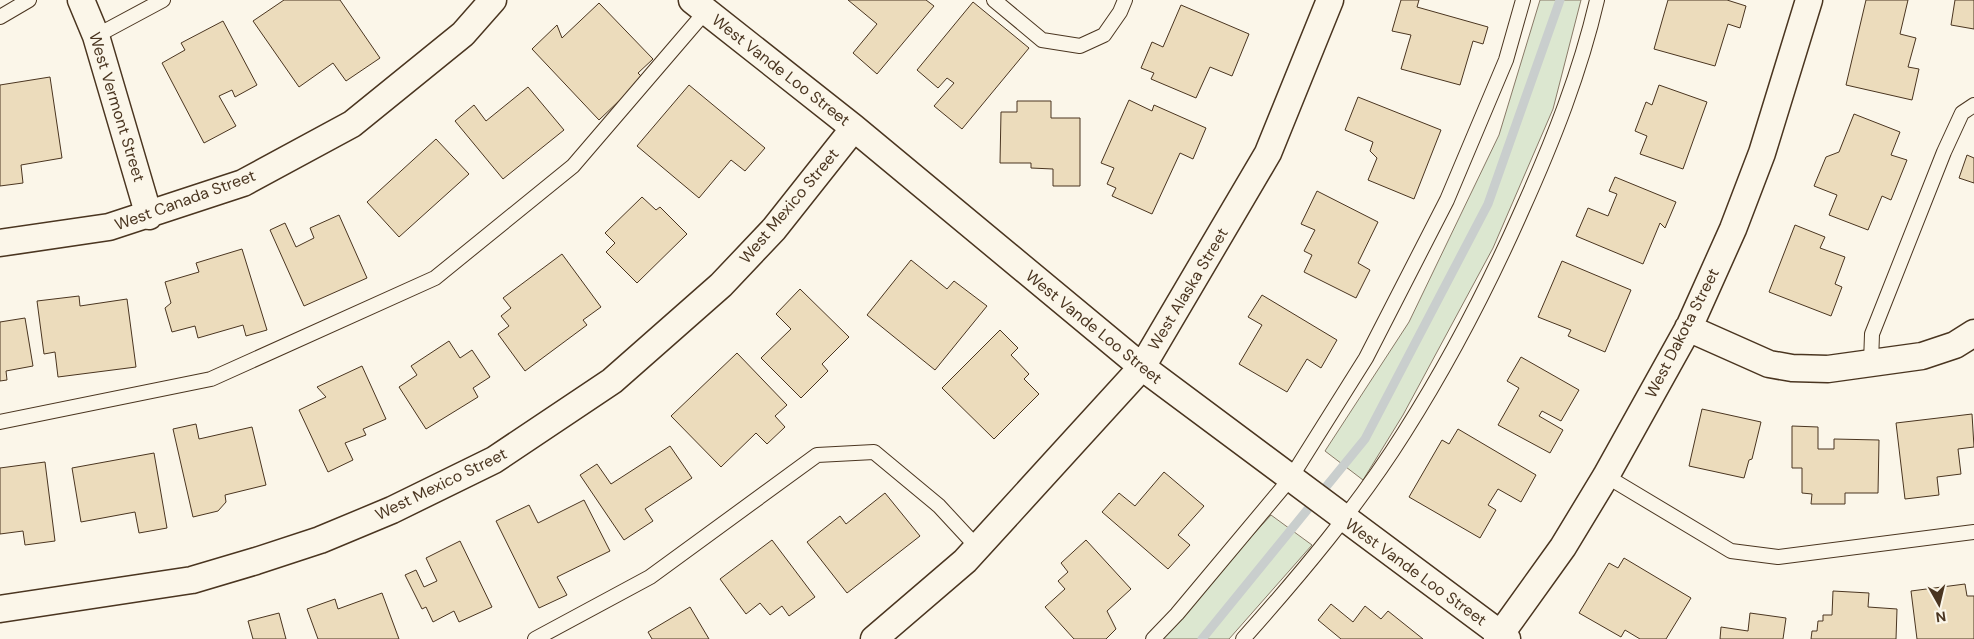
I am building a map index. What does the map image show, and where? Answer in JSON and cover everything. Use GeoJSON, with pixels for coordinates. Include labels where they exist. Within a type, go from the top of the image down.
{"type":"FeatureCollection","features":[{"type":"Feature","properties":{"kind":"street","name":"West Vermont Street"},"geometry":{"type":"LineString","coordinates":[[82,0],[96,36],[149,216]]}},
{"type":"Feature","properties":{"kind":"street","name":"West Canada Street"},"geometry":{"type":"LineString","coordinates":[[0,243],[109,227],[149,216],[243,183],[352,124],[464,34],[493,0]]}},
{"type":"Feature","properties":{"kind":"street","name":"West Alaska Street"},"geometry":{"type":"LineString","coordinates":[[874,639],[965,561],[1142,367],[1268,153],[1330,0]]}},
{"type":"Feature","properties":{"kind":"street","name":"West Dakota Street"},"geometry":{"type":"LineString","coordinates":[[1501,637],[1563,547],[1606,476],[1688,328],[1733,229],[1762,153],[1810,0]]}},
{"type":"Feature","properties":{"kind":"street","name":"West Vande Loo Street"},"geometry":{"type":"LineString","coordinates":[[699,6],[854,128],[1142,367],[1501,637]]}},
{"type":"Feature","properties":{"kind":"street","name":"West Mexico Street"},"geometry":{"type":"LineString","coordinates":[[0,609],[192,580],[256,561],[320,540],[392,510],[494,460],[612,381],[722,285],[774,229],[854,128]]}},
{"type":"Feature","properties":{"kind":"street"},"geometry":{"type":"LineString","coordinates":[[1688,328],[1769,364],[1792,368],[1828,369],[1922,356],[1955,345],[1974,333]]}},
{"type":"Feature","properties":{"kind":"lane"},"geometry":{"type":"LineString","coordinates":[[0,17],[29,0]]}},
{"type":"Feature","properties":{"kind":"lane"},"geometry":{"type":"LineString","coordinates":[[96,36],[162,0]]}},
{"type":"Feature","properties":{"kind":"lane"},"geometry":{"type":"LineString","coordinates":[[994,0],[1042,40],[1080,46],[1104,35],[1120,12],[1125,0]]}},
{"type":"Feature","properties":{"kind":"lane"},"geometry":{"type":"LineString","coordinates":[[1153,639],[1177,614],[1290,479],[1366,358],[1447,200],[1506,60],[1523,0]]}},
{"type":"Feature","properties":{"kind":"lane"},"geometry":{"type":"LineString","coordinates":[[1244,639],[1344,519],[1403,435],[1453,352],[1509,239],[1554,137],[1584,52],[1597,0]]}},
{"type":"Feature","properties":{"kind":"lane"},"geometry":{"type":"LineString","coordinates":[[0,422],[210,379],[435,278],[573,166],[699,6]]}},
{"type":"Feature","properties":{"kind":"lane"},"geometry":{"type":"LineString","coordinates":[[1871,363],[1872,334],[1944,152],[1962,113],[1974,104]]}},
{"type":"Feature","properties":{"kind":"lane"},"geometry":{"type":"LineString","coordinates":[[535,639],[650,577],[817,455],[874,452],[939,506],[977,547]]}},
{"type":"Feature","properties":{"kind":"lane"},"geometry":{"type":"LineString","coordinates":[[1606,476],[1731,551],[1778,557],[1974,532]]}},
{"type":"Feature","properties":{"kind":"green space"},"geometry":{"type":"Polygon","coordinates":[[[1540,0],[1581,0],[1553,109],[1493,248],[1403,415],[1363,480],[1325,451],[1409,322],[1499,135],[1540,0]]]}},
{"type":"Feature","properties":{"kind":"green space"},"geometry":{"type":"Polygon","coordinates":[[[1271,515],[1312,545],[1229,639],[1158,639],[1271,515]]]}},
{"type":"Feature","properties":{"kind":"building"},"geometry":{"type":"Polygon","coordinates":[[[284,0],[340,0],[380,58],[346,81],[333,63],[299,87],[253,21],[284,0]]]}},
{"type":"Feature","properties":{"kind":"building"},"geometry":{"type":"Polygon","coordinates":[[[848,0],[926,0],[934,6],[877,74],[853,53],[877,24],[848,0]]]}},
{"type":"Feature","properties":{"kind":"building"},"geometry":{"type":"Polygon","coordinates":[[[1401,0],[1419,0],[1417,7],[1488,27],[1483,44],[1473,41],[1460,85],[1401,69],[1411,35],[1392,31],[1401,0]]]}},
{"type":"Feature","properties":{"kind":"building"},"geometry":{"type":"Polygon","coordinates":[[[1668,0],[1727,0],[1746,6],[1740,28],[1728,24],[1715,66],[1654,49],[1668,0]]]}},
{"type":"Feature","properties":{"kind":"building"},"geometry":{"type":"Polygon","coordinates":[[[1866,0],[1908,0],[1900,34],[1916,38],[1908,67],[1919,69],[1912,100],[1846,85],[1866,0]]]}},
{"type":"Feature","properties":{"kind":"building"},"geometry":{"type":"Polygon","coordinates":[[[1955,0],[1974,0],[1974,29],[1951,25],[1955,0]]]}},
{"type":"Feature","properties":{"kind":"building"},"geometry":{"type":"Polygon","coordinates":[[[973,2],[1029,48],[962,129],[934,106],[954,83],[947,78],[938,88],[917,70],[973,2]]]}},
{"type":"Feature","properties":{"kind":"building"},"geometry":{"type":"Polygon","coordinates":[[[599,3],[653,59],[638,73],[643,78],[599,120],[532,49],[557,25],[562,38],[599,3]]]}},
{"type":"Feature","properties":{"kind":"building"},"geometry":{"type":"Polygon","coordinates":[[[1181,5],[1249,34],[1232,76],[1210,67],[1196,98],[1151,79],[1154,73],[1141,68],[1152,42],[1163,47],[1181,5]]]}},
{"type":"Feature","properties":{"kind":"building"},"geometry":{"type":"Polygon","coordinates":[[[223,21],[257,85],[235,97],[232,90],[219,96],[236,126],[204,143],[162,63],[185,50],[181,43],[223,21]]]}},
{"type":"Feature","properties":{"kind":"building"},"geometry":{"type":"Polygon","coordinates":[[[50,77],[62,158],[21,165],[23,183],[0,186],[0,85],[50,77]]]}},
{"type":"Feature","properties":{"kind":"building"},"geometry":{"type":"Polygon","coordinates":[[[689,85],[765,148],[745,171],[731,160],[699,198],[637,146],[689,85]]]}},
{"type":"Feature","properties":{"kind":"building"},"geometry":{"type":"Polygon","coordinates":[[[1659,85],[1707,102],[1683,169],[1640,154],[1647,136],[1635,131],[1646,102],[1652,105],[1659,85]]]}},
{"type":"Feature","properties":{"kind":"building"},"geometry":{"type":"Polygon","coordinates":[[[528,87],[564,130],[503,179],[455,121],[474,105],[486,121],[528,87]]]}},
{"type":"Feature","properties":{"kind":"building"},"geometry":{"type":"Polygon","coordinates":[[[1358,97],[1441,130],[1414,199],[1368,180],[1377,158],[1370,151],[1373,142],[1345,130],[1358,97]]]}},
{"type":"Feature","properties":{"kind":"building"},"geometry":{"type":"Polygon","coordinates":[[[1129,100],[1152,111],[1154,105],[1206,128],[1193,159],[1180,153],[1152,214],[1112,196],[1116,188],[1107,184],[1114,168],[1101,163],[1129,100]]]}},
{"type":"Feature","properties":{"kind":"building"},"geometry":{"type":"Polygon","coordinates":[[[1017,101],[1051,101],[1051,118],[1080,118],[1080,186],[1053,186],[1053,169],[1031,168],[1031,163],[1000,163],[1001,112],[1017,112],[1017,101]]]}},
{"type":"Feature","properties":{"kind":"building"},"geometry":{"type":"Polygon","coordinates":[[[1854,114],[1900,132],[1891,155],[1907,160],[1891,200],[1882,196],[1868,230],[1829,215],[1837,195],[1814,186],[1826,157],[1839,152],[1854,114]]]}},
{"type":"Feature","properties":{"kind":"building"},"geometry":{"type":"Polygon","coordinates":[[[436,139],[469,174],[399,237],[367,202],[436,139]]]}},
{"type":"Feature","properties":{"kind":"building"},"geometry":{"type":"Polygon","coordinates":[[[1967,155],[1974,158],[1974,183],[1959,178],[1967,155]]]}},
{"type":"Feature","properties":{"kind":"building"},"geometry":{"type":"Polygon","coordinates":[[[1615,177],[1676,202],[1665,228],[1660,223],[1643,264],[1576,236],[1588,208],[1608,216],[1617,194],[1609,191],[1615,177]]]}},
{"type":"Feature","properties":{"kind":"building"},"geometry":{"type":"Polygon","coordinates":[[[1317,191],[1378,222],[1358,263],[1370,270],[1356,298],[1304,272],[1312,255],[1304,251],[1315,230],[1301,224],[1317,191]]]}},
{"type":"Feature","properties":{"kind":"building"},"geometry":{"type":"Polygon","coordinates":[[[642,197],[656,210],[660,207],[687,234],[637,283],[606,252],[615,243],[605,233],[642,197]]]}},
{"type":"Feature","properties":{"kind":"building"},"geometry":{"type":"Polygon","coordinates":[[[339,215],[367,278],[304,306],[270,230],[285,223],[296,247],[314,238],[310,228],[339,215]]]}},
{"type":"Feature","properties":{"kind":"building"},"geometry":{"type":"Polygon","coordinates":[[[1795,225],[1825,237],[1820,248],[1845,257],[1835,284],[1842,287],[1831,316],[1769,292],[1795,225]]]}},
{"type":"Feature","properties":{"kind":"building"},"geometry":{"type":"Polygon","coordinates":[[[242,249],[267,330],[246,336],[243,325],[198,338],[195,326],[172,332],[165,308],[171,303],[165,282],[199,272],[196,263],[242,249]]]}},
{"type":"Feature","properties":{"kind":"building"},"geometry":{"type":"Polygon","coordinates":[[[562,254],[601,307],[583,320],[587,325],[525,371],[498,334],[509,326],[501,316],[511,308],[503,298],[562,254]]]}},
{"type":"Feature","properties":{"kind":"building"},"geometry":{"type":"Polygon","coordinates":[[[911,260],[947,289],[954,281],[987,306],[935,370],[867,315],[911,260]]]}},
{"type":"Feature","properties":{"kind":"building"},"geometry":{"type":"Polygon","coordinates":[[[1562,261],[1631,290],[1605,352],[1568,336],[1571,330],[1538,317],[1562,261]]]}},
{"type":"Feature","properties":{"kind":"building"},"geometry":{"type":"Polygon","coordinates":[[[800,289],[849,337],[822,364],[828,371],[801,398],[761,358],[791,329],[776,314],[800,289]]]}},
{"type":"Feature","properties":{"kind":"building"},"geometry":{"type":"Polygon","coordinates":[[[1262,295],[1337,340],[1321,368],[1307,359],[1287,392],[1239,364],[1262,325],[1248,317],[1262,295]]]}},
{"type":"Feature","properties":{"kind":"building"},"geometry":{"type":"Polygon","coordinates":[[[79,296],[80,306],[127,299],[136,367],[58,377],[55,352],[44,354],[37,301],[79,296]]]}},
{"type":"Feature","properties":{"kind":"building"},"geometry":{"type":"Polygon","coordinates":[[[25,318],[33,366],[6,371],[7,380],[0,381],[0,322],[25,318]]]}},
{"type":"Feature","properties":{"kind":"building"},"geometry":{"type":"Polygon","coordinates":[[[1000,330],[1018,348],[1011,355],[1029,374],[1024,379],[1039,394],[994,439],[942,388],[1000,330]]]}},
{"type":"Feature","properties":{"kind":"building"},"geometry":{"type":"Polygon","coordinates":[[[449,341],[460,358],[472,350],[490,377],[473,388],[478,397],[426,429],[399,387],[417,375],[411,366],[449,341]]]}},
{"type":"Feature","properties":{"kind":"building"},"geometry":{"type":"Polygon","coordinates":[[[737,353],[787,405],[775,416],[785,427],[767,444],[756,433],[721,467],[671,416],[737,353]]]}},
{"type":"Feature","properties":{"kind":"building"},"geometry":{"type":"Polygon","coordinates":[[[1521,357],[1579,390],[1561,421],[1542,411],[1539,416],[1563,430],[1550,453],[1498,425],[1519,388],[1507,381],[1521,357]]]}},
{"type":"Feature","properties":{"kind":"building"},"geometry":{"type":"Polygon","coordinates":[[[362,366],[386,419],[363,429],[366,435],[345,443],[353,460],[328,472],[299,410],[326,397],[317,387],[362,366]]]}},
{"type":"Feature","properties":{"kind":"building"},"geometry":{"type":"Polygon","coordinates":[[[1702,409],[1761,422],[1752,459],[1749,460],[1744,478],[1689,466],[1702,409]]]}},
{"type":"Feature","properties":{"kind":"building"},"geometry":{"type":"Polygon","coordinates":[[[1972,414],[1974,447],[1958,449],[1961,474],[1937,477],[1939,495],[1905,499],[1896,423],[1972,414]]]}},
{"type":"Feature","properties":{"kind":"building"},"geometry":{"type":"Polygon","coordinates":[[[196,424],[199,439],[252,427],[266,485],[225,495],[226,502],[218,511],[193,517],[173,429],[196,424]]]}},
{"type":"Feature","properties":{"kind":"building"},"geometry":{"type":"Polygon","coordinates":[[[1792,426],[1818,427],[1818,449],[1834,449],[1834,439],[1879,440],[1878,493],[1845,493],[1845,504],[1811,504],[1812,494],[1802,493],[1802,468],[1792,468],[1792,426]]]}},
{"type":"Feature","properties":{"kind":"building"},"geometry":{"type":"Polygon","coordinates":[[[1458,429],[1536,475],[1521,502],[1498,489],[1488,505],[1496,510],[1480,538],[1409,497],[1442,440],[1449,444],[1458,429]]]}},
{"type":"Feature","properties":{"kind":"building"},"geometry":{"type":"Polygon","coordinates":[[[670,446],[692,478],[645,509],[653,521],[624,540],[580,475],[597,464],[611,484],[670,446]]]}},
{"type":"Feature","properties":{"kind":"building"},"geometry":{"type":"Polygon","coordinates":[[[154,453],[167,528],[139,533],[135,512],[81,522],[72,468],[154,453]]]}},
{"type":"Feature","properties":{"kind":"building"},"geometry":{"type":"Polygon","coordinates":[[[45,462],[55,541],[25,545],[23,531],[0,534],[0,468],[45,462]]]}},
{"type":"Feature","properties":{"kind":"building"},"geometry":{"type":"Polygon","coordinates":[[[1164,472],[1204,506],[1178,535],[1190,545],[1168,569],[1102,512],[1119,493],[1135,506],[1164,472]]]}},
{"type":"Feature","properties":{"kind":"building"},"geometry":{"type":"Polygon","coordinates":[[[885,493],[920,536],[847,593],[807,542],[840,516],[846,524],[885,493]]]}},
{"type":"Feature","properties":{"kind":"building"},"geometry":{"type":"Polygon","coordinates":[[[584,500],[610,551],[557,577],[567,595],[539,608],[496,521],[529,505],[538,523],[584,500]]]}},
{"type":"Feature","properties":{"kind":"building"},"geometry":{"type":"Polygon","coordinates":[[[772,540],[815,597],[789,616],[782,606],[770,615],[760,603],[746,614],[720,579],[772,540]]]}},
{"type":"Feature","properties":{"kind":"building"},"geometry":{"type":"Polygon","coordinates":[[[1086,540],[1131,589],[1107,611],[1116,629],[1106,639],[1074,639],[1045,607],[1065,589],[1058,581],[1068,572],[1061,563],[1086,540]]]}},
{"type":"Feature","properties":{"kind":"building"},"geometry":{"type":"Polygon","coordinates":[[[460,541],[492,607],[459,622],[454,611],[433,622],[426,607],[422,609],[405,575],[416,570],[424,587],[437,581],[426,558],[460,541]]]}},
{"type":"Feature","properties":{"kind":"building"},"geometry":{"type":"Polygon","coordinates":[[[1624,558],[1691,598],[1666,639],[1640,639],[1625,630],[1621,637],[1579,613],[1609,563],[1618,568],[1624,558]]]}},
{"type":"Feature","properties":{"kind":"building"},"geometry":{"type":"Polygon","coordinates":[[[1965,584],[1967,596],[1974,596],[1974,639],[1917,639],[1911,591],[1965,584]]]}},
{"type":"Feature","properties":{"kind":"building"},"geometry":{"type":"Polygon","coordinates":[[[1833,591],[1869,593],[1868,607],[1897,609],[1896,639],[1811,639],[1812,631],[1817,631],[1818,621],[1823,621],[1823,615],[1832,615],[1833,591]]]}},
{"type":"Feature","properties":{"kind":"building"},"geometry":{"type":"Polygon","coordinates":[[[382,593],[399,639],[318,639],[307,609],[335,599],[338,609],[382,593]]]}},
{"type":"Feature","properties":{"kind":"building"},"geometry":{"type":"Polygon","coordinates":[[[1331,604],[1353,622],[1365,606],[1381,619],[1388,611],[1423,639],[1341,639],[1318,620],[1331,604]]]}},
{"type":"Feature","properties":{"kind":"building"},"geometry":{"type":"Polygon","coordinates":[[[690,607],[709,639],[652,639],[648,632],[690,607]]]}},
{"type":"Feature","properties":{"kind":"building"},"geometry":{"type":"Polygon","coordinates":[[[279,613],[286,639],[253,639],[248,621],[279,613]]]}},
{"type":"Feature","properties":{"kind":"building"},"geometry":{"type":"Polygon","coordinates":[[[1750,613],[1786,618],[1783,639],[1720,639],[1721,627],[1748,631],[1750,613]]]}},
{"type":"Feature","properties":{"kind":"waterway"},"geometry":{"type":"LineString","coordinates":[[1202,639],[1365,439],[1488,204],[1560,0]]}}]}
